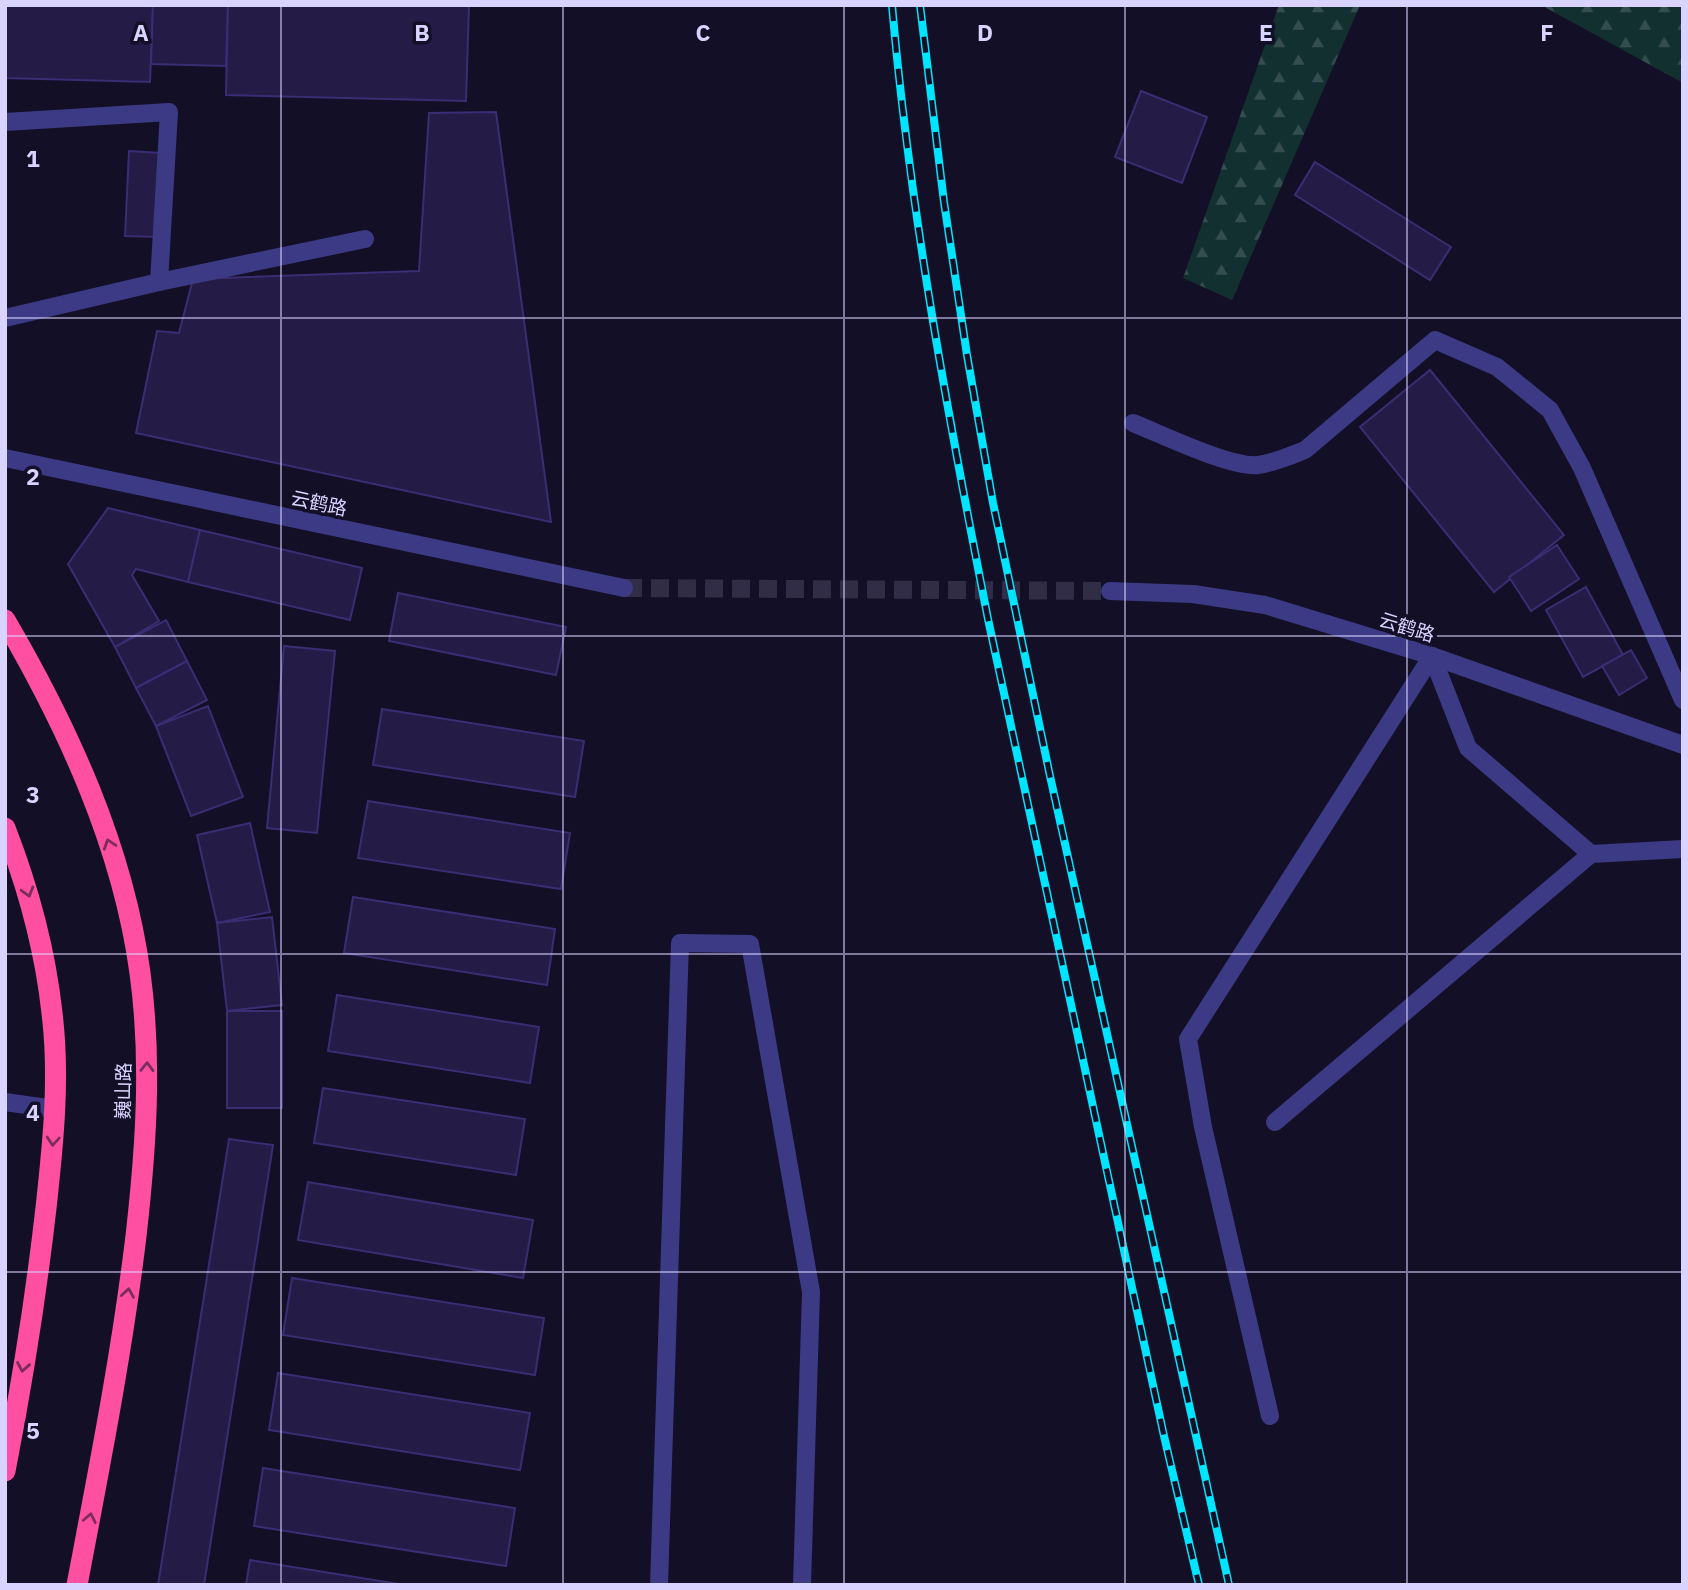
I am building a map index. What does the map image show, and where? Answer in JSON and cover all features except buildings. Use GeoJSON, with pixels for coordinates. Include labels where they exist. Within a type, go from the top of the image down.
{"type":"FeatureCollection","features":[{"type":"Feature","properties":{"kind":"highway","name":"巍山路"},"geometry":{"type":"LineString","coordinates":[[5,620],[31,664],[75,754],[107,836],[132,927],[145,1014],[147,1104],[132,1266],[77,1585]]}},
{"type":"Feature","properties":{"kind":"highway"},"geometry":{"type":"LineString","coordinates":[[5,828],[35,919],[49,984],[55,1054],[53,1139],[43,1237],[5,1471]]}},
{"type":"Feature","properties":{"kind":"street"},"geometry":{"type":"LineString","coordinates":[[5,122],[169,112],[159,282]]}},
{"type":"Feature","properties":{"kind":"street"},"geometry":{"type":"LineString","coordinates":[[5,318],[159,282],[365,239]]}},
{"type":"Feature","properties":{"kind":"street"},"geometry":{"type":"LineString","coordinates":[[1133,423],[1228,461],[1255,466],[1305,450],[1434,340],[1497,366],[1550,410],[1582,468],[1683,700]]}},
{"type":"Feature","properties":{"kind":"street","name":"云鹤路"},"geometry":{"type":"LineString","coordinates":[[5,458],[624,588]]}},
{"type":"Feature","properties":{"kind":"street","name":"云鹤路"},"geometry":{"type":"LineString","coordinates":[[1110,591],[1193,594],[1265,605],[1432,656],[1683,745]]}},
{"type":"Feature","properties":{"kind":"street"},"geometry":{"type":"LineString","coordinates":[[1432,656],[1468,748],[1591,854]]}},
{"type":"Feature","properties":{"kind":"street"},"geometry":{"type":"LineString","coordinates":[[1270,1416],[1203,1127],[1188,1039],[1432,656]]}},
{"type":"Feature","properties":{"kind":"street"},"geometry":{"type":"LineString","coordinates":[[1275,1122],[1591,854],[1683,849]]}},
{"type":"Feature","properties":{"kind":"street"},"geometry":{"type":"LineString","coordinates":[[659,1585],[680,943],[750,944],[811,1292],[802,1585]]}},
{"type":"Feature","properties":{"kind":"street"},"geometry":{"type":"LineString","coordinates":[[5,1102],[54,1109]]}},
{"type":"Feature","properties":{"kind":"green space"},"geometry":{"type":"Polygon","coordinates":[[[1279,5],[1360,5],[1232,300],[1183,278],[1279,5]]]}},
{"type":"Feature","properties":{"kind":"green space"},"geometry":{"type":"Polygon","coordinates":[[[1541,5],[1683,5],[1683,83],[1541,5]]]}},
{"type":"Feature","properties":{"kind":"tunnel"},"geometry":{"type":"LineString","coordinates":[[624,588],[1110,591]]}},
{"type":"Feature","properties":{"kind":"railway"},"geometry":{"type":"LineString","coordinates":[[892,5],[920,237],[973,543],[1164,1436],[1199,1585]]}},
{"type":"Feature","properties":{"kind":"railway"},"geometry":{"type":"LineString","coordinates":[[920,5],[944,202],[993,503],[1050,776],[1229,1585]]}}]}
